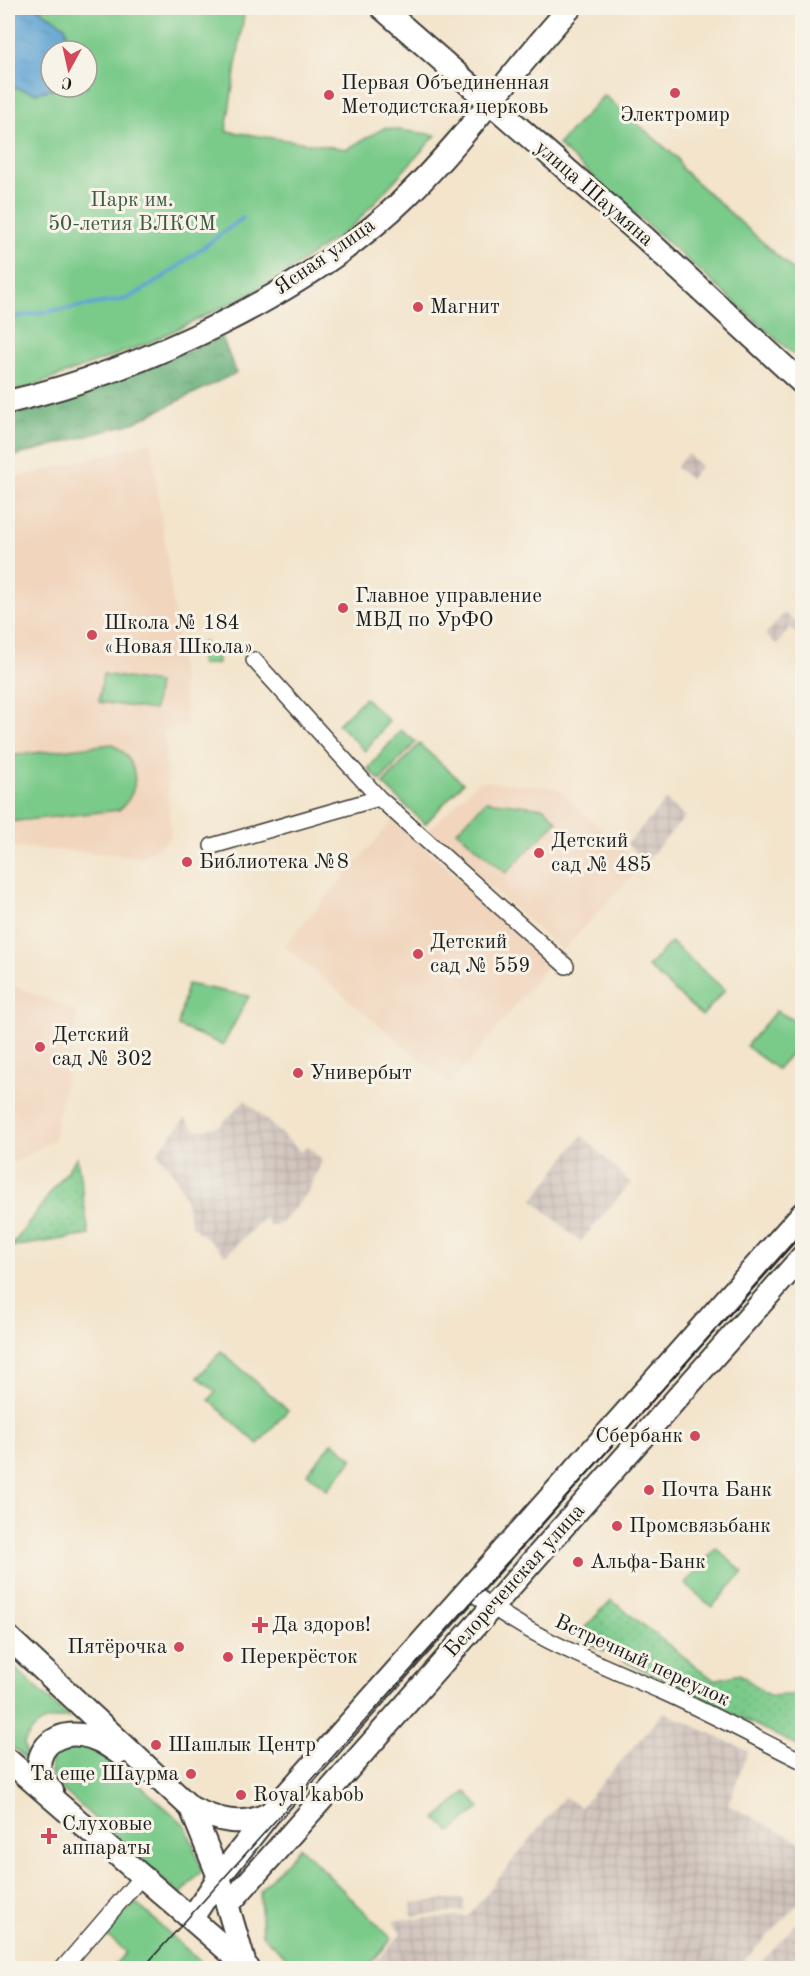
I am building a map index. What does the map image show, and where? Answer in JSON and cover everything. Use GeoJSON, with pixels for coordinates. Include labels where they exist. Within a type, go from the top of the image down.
{"type":"FeatureCollection","features":[{"type":"Feature","properties":{"kind":"street","name":"улица Шаумяна"},"geometry":{"type":"LineString","coordinates":[[382,8],[645,238],[802,383]]}},
{"type":"Feature","properties":{"kind":"street","name":"Ясная улица"},"geometry":{"type":"LineString","coordinates":[[8,402],[36,396],[129,363],[220,325],[276,293],[356,239],[406,197],[465,132],[488,102],[570,8]]}},
{"type":"Feature","properties":{"kind":"street"},"geometry":{"type":"LineString","coordinates":[[254,660],[379,798],[566,966]]}},
{"type":"Feature","properties":{"kind":"street"},"geometry":{"type":"LineString","coordinates":[[212,846],[379,798]]}},
{"type":"Feature","properties":{"kind":"street","name":"Белореченская улица"},"geometry":{"type":"LineString","coordinates":[[192,1918],[219,1877],[269,1814],[802,1214]]}},
{"type":"Feature","properties":{"kind":"street","name":"Белореченская улица"},"geometry":{"type":"LineString","coordinates":[[228,1905],[802,1257]]}},
{"type":"Feature","properties":{"kind":"street","name":"Встречный переулок"},"geometry":{"type":"LineString","coordinates":[[469,1590],[501,1616],[561,1648],[694,1707],[802,1761]]}},
{"type":"Feature","properties":{"kind":"street"},"geometry":{"type":"LineString","coordinates":[[8,1637],[191,1808],[212,1818],[235,1822],[258,1819],[269,1814]]}},
{"type":"Feature","properties":{"kind":"street"},"geometry":{"type":"LineString","coordinates":[[87,1828],[78,1815],[43,1783],[39,1775],[40,1757],[51,1742],[69,1734],[93,1738],[124,1757],[150,1768]]}},
{"type":"Feature","properties":{"kind":"street"},"geometry":{"type":"LineString","coordinates":[[8,1760],[247,1967]]}},
{"type":"Feature","properties":{"kind":"street"},"geometry":{"type":"LineString","coordinates":[[191,1808],[219,1877],[247,1967]]}},
{"type":"Feature","properties":{"kind":"street"},"geometry":{"type":"LineString","coordinates":[[63,1968],[142,1876]]}},
{"type":"Feature","properties":{"kind":"street"},"geometry":{"type":"LineString","coordinates":[[192,1918],[228,1905]]}},
{"type":"Feature","properties":{"kind":"shaded area","name":"Школа № 184 «Новая Школа»"},"geometry":{"type":"Polygon","coordinates":[[[151,442],[187,726],[164,731],[171,838],[143,856],[8,847],[8,480],[151,442]]]}},
{"type":"Feature","properties":{"kind":"shaded area"},"geometry":{"type":"Polygon","coordinates":[[[687,454],[701,466],[690,479],[676,467],[687,454]]]}},
{"type":"Feature","properties":{"kind":"shaded area"},"geometry":{"type":"Polygon","coordinates":[[[784,613],[796,622],[802,614],[802,638],[790,628],[777,644],[765,635],[784,613]]]}},
{"type":"Feature","properties":{"kind":"shaded area","name":"Детский сад № 485"},"geometry":{"type":"Polygon","coordinates":[[[479,781],[557,788],[641,867],[562,951],[428,831],[479,781]]]}},
{"type":"Feature","properties":{"kind":"shaded area"},"geometry":{"type":"Polygon","coordinates":[[[666,800],[685,817],[646,861],[627,844],[666,800]]]}},
{"type":"Feature","properties":{"kind":"shaded area","name":"Детский сад № 559"},"geometry":{"type":"Polygon","coordinates":[[[394,819],[550,963],[451,1085],[284,946],[394,819]]]}},
{"type":"Feature","properties":{"kind":"shaded area","name":"Детский сад № 302"},"geometry":{"type":"Polygon","coordinates":[[[8,983],[78,1012],[54,1140],[14,1163],[8,1157],[8,983]]]}},
{"type":"Feature","properties":{"kind":"shaded area"},"geometry":{"type":"Polygon","coordinates":[[[245,1100],[301,1152],[308,1146],[322,1161],[308,1193],[280,1224],[270,1226],[265,1217],[226,1255],[191,1225],[185,1197],[174,1174],[157,1152],[185,1119],[196,1130],[220,1126],[245,1100]]]}},
{"type":"Feature","properties":{"kind":"shaded area"},"geometry":{"type":"Polygon","coordinates":[[[582,1135],[631,1183],[580,1242],[533,1200],[582,1135]]]}},
{"type":"Feature","properties":{"kind":"shaded area"},"geometry":{"type":"Polygon","coordinates":[[[664,1712],[748,1751],[728,1805],[802,1843],[802,1900],[737,1968],[370,1968],[401,1934],[393,1920],[468,1916],[564,1797],[581,1807],[664,1712]]]}},
{"type":"Feature","properties":{"kind":"shaded area"},"geometry":{"type":"Polygon","coordinates":[[[463,1898],[465,1911],[412,1916],[411,1903],[463,1898]]]}},
{"type":"Feature","properties":{"kind":"shaded area"},"geometry":{"type":"Polygon","coordinates":[[[802,1917],[802,1968],[756,1968],[802,1917]]]}},
{"type":"Feature","properties":{"kind":"green space","name":"Парк им. 50-летия ВЛКСМ"},"geometry":{"type":"Polygon","coordinates":[[[8,8],[245,8],[226,131],[347,149],[384,128],[436,135],[354,225],[265,287],[146,344],[29,387],[8,392],[8,8]]]}},
{"type":"Feature","properties":{"kind":"green space"},"geometry":{"type":"Polygon","coordinates":[[[604,95],[677,158],[682,169],[802,278],[802,362],[558,145],[604,95]]]}},
{"type":"Feature","properties":{"kind":"green space"},"geometry":{"type":"Polygon","coordinates":[[[222,337],[236,373],[133,423],[8,458],[8,415],[39,409],[222,337]]]}},
{"type":"Feature","properties":{"kind":"green space"},"geometry":{"type":"Polygon","coordinates":[[[203,642],[217,650],[218,663],[202,665],[197,653],[203,642]]]}},
{"type":"Feature","properties":{"kind":"green space"},"geometry":{"type":"Polygon","coordinates":[[[103,674],[158,683],[154,710],[99,702],[103,674]]]}},
{"type":"Feature","properties":{"kind":"green space"},"geometry":{"type":"Polygon","coordinates":[[[365,698],[389,721],[365,751],[338,724],[365,698]]]}},
{"type":"Feature","properties":{"kind":"green space"},"geometry":{"type":"Polygon","coordinates":[[[401,730],[416,742],[380,781],[368,769],[401,730]]]}},
{"type":"Feature","properties":{"kind":"green space"},"geometry":{"type":"Polygon","coordinates":[[[112,744],[127,758],[134,775],[132,793],[119,810],[8,822],[8,756],[112,744]]]}},
{"type":"Feature","properties":{"kind":"green space"},"geometry":{"type":"Polygon","coordinates":[[[419,744],[463,783],[425,824],[383,784],[419,744]]]}},
{"type":"Feature","properties":{"kind":"green space"},"geometry":{"type":"Polygon","coordinates":[[[486,801],[545,808],[557,821],[506,873],[457,831],[486,801]]]}},
{"type":"Feature","properties":{"kind":"green space"},"geometry":{"type":"Polygon","coordinates":[[[671,942],[725,990],[702,1016],[648,967],[671,942]]]}},
{"type":"Feature","properties":{"kind":"green space"},"geometry":{"type":"Polygon","coordinates":[[[187,984],[249,996],[223,1045],[178,1026],[187,984]]]}},
{"type":"Feature","properties":{"kind":"green space"},"geometry":{"type":"Polygon","coordinates":[[[776,1011],[802,1024],[802,1041],[777,1069],[746,1046],[776,1011]]]}},
{"type":"Feature","properties":{"kind":"green space"},"geometry":{"type":"Polygon","coordinates":[[[77,1157],[89,1235],[11,1247],[77,1157]]]}},
{"type":"Feature","properties":{"kind":"green space"},"geometry":{"type":"Polygon","coordinates":[[[221,1351],[288,1410],[258,1444],[209,1400],[216,1392],[198,1377],[221,1351]]]}},
{"type":"Feature","properties":{"kind":"green space"},"geometry":{"type":"Polygon","coordinates":[[[333,1442],[353,1459],[327,1490],[307,1473],[333,1442]]]}},
{"type":"Feature","properties":{"kind":"green space"},"geometry":{"type":"Polygon","coordinates":[[[716,1548],[743,1572],[712,1607],[685,1584],[716,1548]]]}},
{"type":"Feature","properties":{"kind":"green space"},"geometry":{"type":"Polygon","coordinates":[[[611,1600],[714,1680],[740,1674],[769,1696],[802,1694],[802,1748],[576,1637],[611,1600]]]}},
{"type":"Feature","properties":{"kind":"green space"},"geometry":{"type":"Polygon","coordinates":[[[8,1661],[69,1718],[48,1720],[32,1730],[24,1743],[27,1760],[8,1743],[8,1661]]]}},
{"type":"Feature","properties":{"kind":"green space"},"geometry":{"type":"Polygon","coordinates":[[[64,1742],[93,1744],[186,1826],[202,1870],[180,1895],[54,1782],[51,1760],[64,1742]]]}},
{"type":"Feature","properties":{"kind":"green space"},"geometry":{"type":"Polygon","coordinates":[[[466,1792],[480,1808],[451,1832],[436,1819],[466,1792]]]}},
{"type":"Feature","properties":{"kind":"green space"},"geometry":{"type":"Polygon","coordinates":[[[300,1847],[392,1939],[366,1968],[298,1968],[262,1935],[260,1890],[300,1847]]]}},
{"type":"Feature","properties":{"kind":"green space"},"geometry":{"type":"Polygon","coordinates":[[[135,1902],[207,1968],[112,1968],[126,1952],[106,1935],[135,1902]]]}},
{"type":"Feature","properties":{"kind":"water"},"geometry":{"type":"Polygon","coordinates":[[[37,8],[65,26],[68,39],[39,39],[39,92],[8,86],[8,10],[37,8]]]}},
{"type":"Feature","properties":{"kind":"waterway"},"geometry":{"type":"LineString","coordinates":[[8,318],[127,299],[158,281],[243,218]]}},
{"type":"Feature","properties":{"kind":"tram line"},"geometry":{"type":"LineString","coordinates":[[143,1968],[802,1234]]}},
{"type":"Feature","properties":{"kind":"place","name":"Электромир"},"geometry":{"type":"Point","coordinates":[675,93]}},
{"type":"Feature","properties":{"kind":"place","name":"Первая Объединенная Методистская церковь"},"geometry":{"type":"Point","coordinates":[329,95]}},
{"type":"Feature","properties":{"kind":"place","name":"Магнит"},"geometry":{"type":"Point","coordinates":[418,307]}},
{"type":"Feature","properties":{"kind":"place","name":"Главное управление МВД по УрФО"},"geometry":{"type":"Point","coordinates":[343,608]}},
{"type":"Feature","properties":{"kind":"place","name":"Школа № 184 «Новая Школа»"},"geometry":{"type":"Point","coordinates":[92,635]}},
{"type":"Feature","properties":{"kind":"place","name":"Детский сад № 485"},"geometry":{"type":"Point","coordinates":[539,853]}},
{"type":"Feature","properties":{"kind":"place","name":"Библиотека №8"},"geometry":{"type":"Point","coordinates":[187,862]}},
{"type":"Feature","properties":{"kind":"place","name":"Детский сад № 559"},"geometry":{"type":"Point","coordinates":[418,954]}},
{"type":"Feature","properties":{"kind":"place","name":"Детский сад № 302"},"geometry":{"type":"Point","coordinates":[40,1047]}},
{"type":"Feature","properties":{"kind":"place","name":"Универбыт"},"geometry":{"type":"Point","coordinates":[298,1073]}},
{"type":"Feature","properties":{"kind":"place","name":"Сбербанк"},"geometry":{"type":"Point","coordinates":[695,1436]}},
{"type":"Feature","properties":{"kind":"place","name":"Почта Банк"},"geometry":{"type":"Point","coordinates":[649,1490]}},
{"type":"Feature","properties":{"kind":"place","name":"Промсвязьбанк"},"geometry":{"type":"Point","coordinates":[617,1526]}},
{"type":"Feature","properties":{"kind":"place","name":"Альфа-Банк"},"geometry":{"type":"Point","coordinates":[578,1562]}},
{"type":"Feature","properties":{"kind":"place","name":"Да здоров!"},"geometry":{"type":"Point","coordinates":[260,1625]}},
{"type":"Feature","properties":{"kind":"place","name":"Пятёрочка"},"geometry":{"type":"Point","coordinates":[179,1647]}},
{"type":"Feature","properties":{"kind":"place","name":"Перекрёсток"},"geometry":{"type":"Point","coordinates":[228,1657]}},
{"type":"Feature","properties":{"kind":"place","name":"Шашлык Центр"},"geometry":{"type":"Point","coordinates":[156,1745]}},
{"type":"Feature","properties":{"kind":"place","name":"Та еще Шаурма"},"geometry":{"type":"Point","coordinates":[191,1774]}},
{"type":"Feature","properties":{"kind":"place","name":"Royal kabob"},"geometry":{"type":"Point","coordinates":[241,1795]}},
{"type":"Feature","properties":{"kind":"place","name":"Слуховые аппараты"},"geometry":{"type":"Point","coordinates":[49,1836]}}]}
